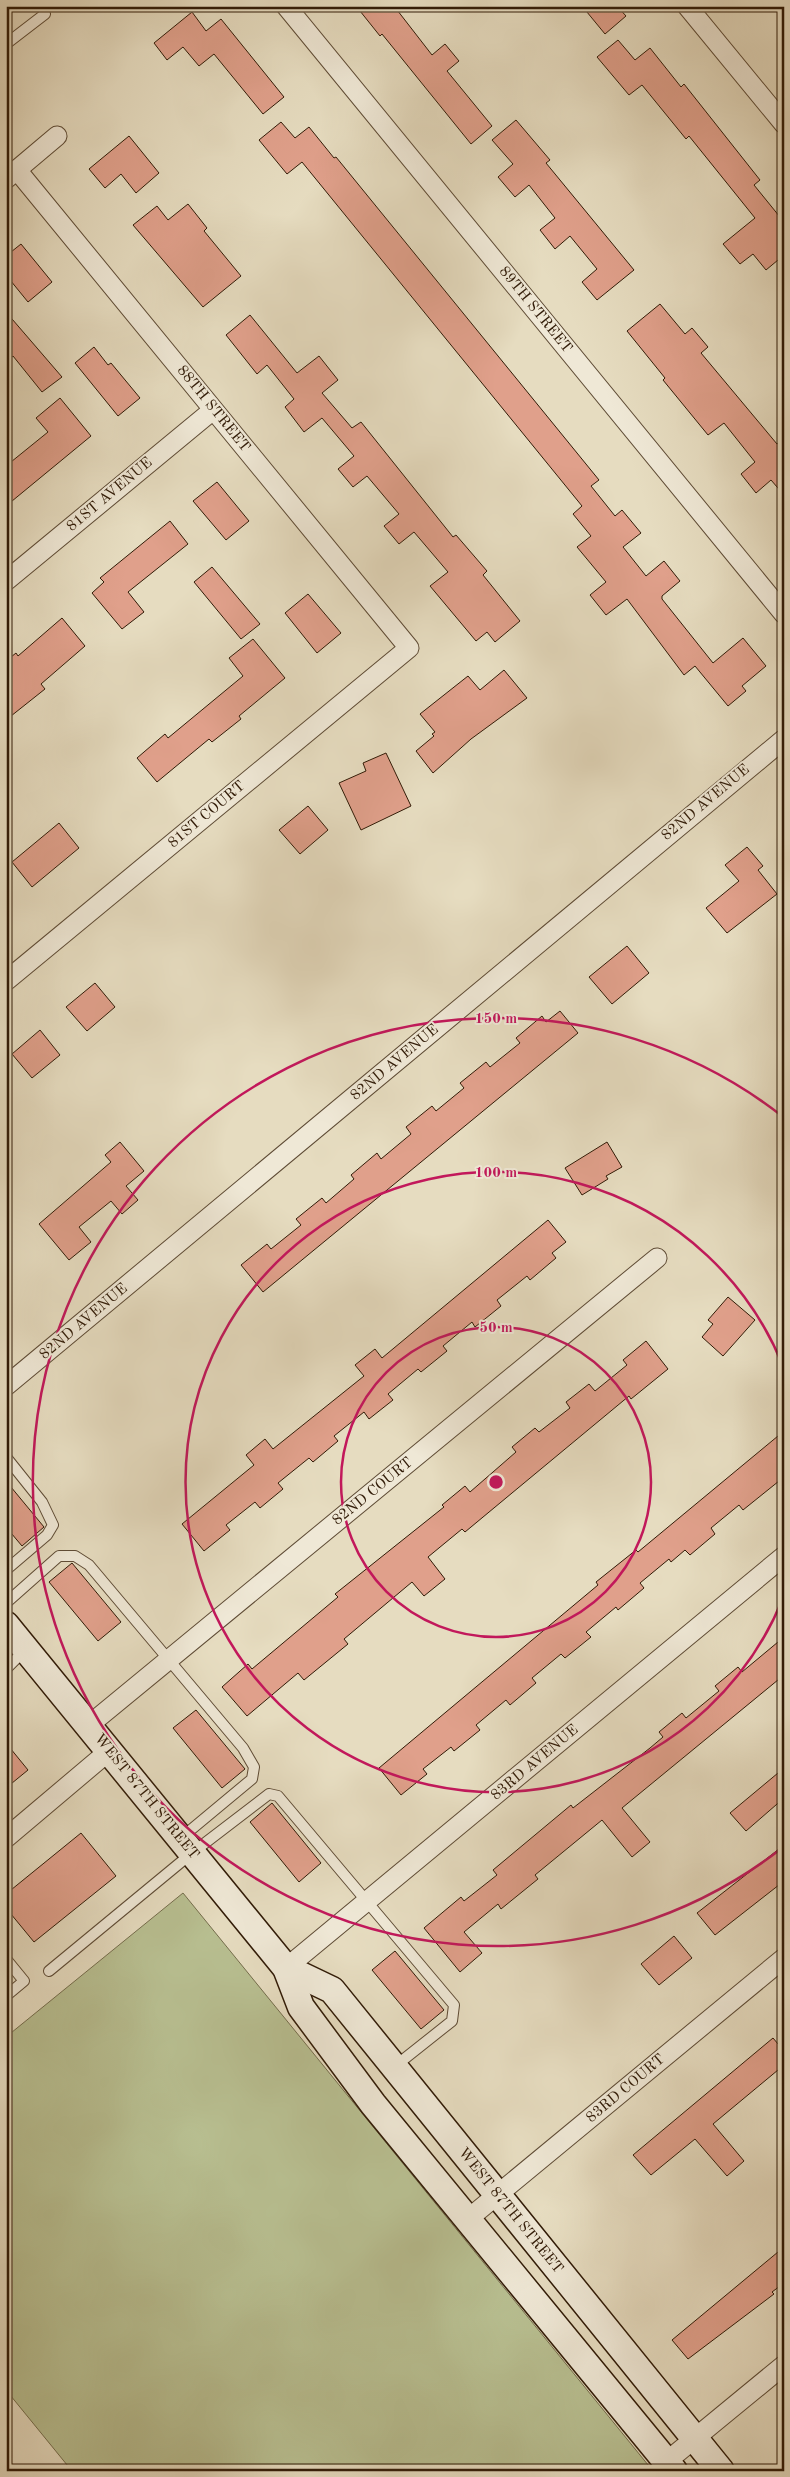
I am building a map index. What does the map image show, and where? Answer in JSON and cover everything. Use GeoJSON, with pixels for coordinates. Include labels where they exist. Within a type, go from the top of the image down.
{"type":"FeatureCollection","features":[{"type":"Feature","properties":{"kind":"main road","name":"WEST 87TH STREET"},"geometry":{"type":"LineString","coordinates":[[6,1625],[286,1968],[301,2008],[373,2104],[670,2466]]}},
{"type":"Feature","properties":{"kind":"main road","name":"WEST 87TH STREET"},"geometry":{"type":"LineString","coordinates":[[286,1968],[332,1990],[721,2471]]}},
{"type":"Feature","properties":{"kind":"street","name":"89TH STREET"},"geometry":{"type":"LineString","coordinates":[[286,6],[784,614]]}},
{"type":"Feature","properties":{"kind":"street"},"geometry":{"type":"LineString","coordinates":[[696,9],[784,124]]}},
{"type":"Feature","properties":{"kind":"street"},"geometry":{"type":"LineString","coordinates":[[12,174],[57,136]]}},
{"type":"Feature","properties":{"kind":"street","name":"88TH STREET"},"geometry":{"type":"LineString","coordinates":[[12,174],[213,410],[409,648]]}},
{"type":"Feature","properties":{"kind":"street","name":"81ST AVENUE"},"geometry":{"type":"LineString","coordinates":[[6,581],[213,410]]}},
{"type":"Feature","properties":{"kind":"street","name":"81ST COURT"},"geometry":{"type":"LineString","coordinates":[[6,981],[409,648]]}},
{"type":"Feature","properties":{"kind":"street","name":"82ND AVENUE"},"geometry":{"type":"LineString","coordinates":[[6,1386],[784,739]]}},
{"type":"Feature","properties":{"kind":"street","name":"82ND COURT"},"geometry":{"type":"LineString","coordinates":[[88,1726],[657,1258]]}},
{"type":"Feature","properties":{"kind":"street","name":"83RD AVENUE"},"geometry":{"type":"LineString","coordinates":[[286,1968],[784,1556]]}},
{"type":"Feature","properties":{"kind":"street"},"geometry":{"type":"LineString","coordinates":[[6,1838],[109,1751]]}},
{"type":"Feature","properties":{"kind":"street","name":"83RD COURT"},"geometry":{"type":"LineString","coordinates":[[468,2219],[784,1958]]}},
{"type":"Feature","properties":{"kind":"street"},"geometry":{"type":"LineString","coordinates":[[670,2466],[695,2439],[784,2365]]}},
{"type":"Feature","properties":{"kind":"lane"},"geometry":{"type":"LineString","coordinates":[[6,44],[45,14]]}},
{"type":"Feature","properties":{"kind":"lane"},"geometry":{"type":"LineString","coordinates":[[6,1457],[42,1502],[53,1525],[47,1535],[6,1570]]}},
{"type":"Feature","properties":{"kind":"lane"},"geometry":{"type":"LineString","coordinates":[[6,1603],[59,1556],[75,1556],[88,1565],[169,1660],[243,1748],[254,1767],[252,1779],[186,1846],[49,1971]]}},
{"type":"Feature","properties":{"kind":"lane"},"geometry":{"type":"LineString","coordinates":[[6,1669],[26,1650]]}},
{"type":"Feature","properties":{"kind":"lane"},"geometry":{"type":"LineString","coordinates":[[186,1846],[269,1794],[278,1796],[454,2005],[452,2021],[394,2067]]}},
{"type":"Feature","properties":{"kind":"lane"},"geometry":{"type":"LineString","coordinates":[[6,1959],[24,1981],[6,1996]]}},
{"type":"Feature","properties":{"kind":"green space"},"geometry":{"type":"Polygon","coordinates":[[[183,1893],[653,2471],[72,2471],[6,2390],[6,2037],[183,1893]]]}},
{"type":"Feature","properties":{"kind":"building"},"geometry":{"type":"Polygon","coordinates":[[[356,6],[394,6],[432,55],[445,44],[459,61],[447,71],[492,126],[471,144],[382,34],[380,36],[356,6]]]}},
{"type":"Feature","properties":{"kind":"building"},"geometry":{"type":"Polygon","coordinates":[[[582,6],[617,6],[626,16],[605,34],[582,6]]]}},
{"type":"Feature","properties":{"kind":"building"},"geometry":{"type":"Polygon","coordinates":[[[192,12],[206,31],[221,19],[284,97],[263,114],[214,54],[199,66],[183,47],[167,60],[154,43],[192,12]]]}},
{"type":"Feature","properties":{"kind":"building"},"geometry":{"type":"Polygon","coordinates":[[[618,40],[635,60],[650,48],[681,87],[684,84],[760,180],[754,185],[784,222],[784,255],[766,270],[753,254],[740,264],[723,244],[755,218],[689,136],[686,139],[642,85],[629,95],[597,57],[618,40]]]}},
{"type":"Feature","properties":{"kind":"building"},"geometry":{"type":"Polygon","coordinates":[[[516,120],[550,160],[546,163],[634,270],[597,300],[582,282],[597,269],[570,236],[555,249],[540,230],[555,218],[529,185],[515,197],[498,177],[513,164],[492,140],[516,120]]]}},
{"type":"Feature","properties":{"kind":"building"},"geometry":{"type":"Polygon","coordinates":[[[281,122],[295,138],[309,127],[334,158],[336,157],[599,480],[591,486],[615,516],[622,510],[641,533],[623,547],[646,576],[664,561],[680,581],[662,596],[662,599],[713,663],[743,638],[766,666],[742,686],[746,691],[728,706],[695,666],[684,675],[627,599],[606,615],[590,595],[606,582],[577,547],[591,536],[573,514],[582,506],[302,162],[287,174],[259,140],[281,122]]]}},
{"type":"Feature","properties":{"kind":"building"},"geometry":{"type":"Polygon","coordinates":[[[129,136],[159,173],[136,193],[121,174],[105,188],[89,169],[129,136]]]}},
{"type":"Feature","properties":{"kind":"building"},"geometry":{"type":"Polygon","coordinates":[[[188,204],[207,228],[204,231],[241,276],[203,307],[133,225],[157,206],[168,220],[188,204]]]}},
{"type":"Feature","properties":{"kind":"building"},"geometry":{"type":"Polygon","coordinates":[[[21,244],[52,282],[28,302],[6,275],[6,256],[21,244]]]}},
{"type":"Feature","properties":{"kind":"building"},"geometry":{"type":"Polygon","coordinates":[[[660,304],[685,334],[692,328],[708,347],[701,353],[777,444],[784,439],[784,495],[771,480],[756,493],[741,474],[755,462],[724,423],[708,435],[663,380],[665,378],[627,331],[660,304]]]}},
{"type":"Feature","properties":{"kind":"building"},"geometry":{"type":"Polygon","coordinates":[[[6,312],[62,377],[42,392],[13,356],[6,362],[6,312]]]}},
{"type":"Feature","properties":{"kind":"building"},"geometry":{"type":"Polygon","coordinates":[[[250,315],[297,373],[319,356],[338,380],[322,393],[352,428],[361,422],[453,537],[456,535],[487,571],[483,575],[520,621],[495,642],[487,632],[476,641],[430,586],[448,572],[414,532],[399,544],[384,526],[399,514],[367,476],[353,487],[338,469],[354,456],[322,418],[304,432],[285,407],[294,399],[267,365],[257,374],[226,335],[250,315]]]}},
{"type":"Feature","properties":{"kind":"building"},"geometry":{"type":"Polygon","coordinates":[[[94,347],[108,365],[111,363],[140,398],[118,416],[75,363],[94,347]]]}},
{"type":"Feature","properties":{"kind":"building"},"geometry":{"type":"Polygon","coordinates":[[[60,398],[91,436],[6,506],[6,466],[48,432],[36,418],[60,398]]]}},
{"type":"Feature","properties":{"kind":"building"},"geometry":{"type":"Polygon","coordinates":[[[217,482],[249,521],[226,540],[193,501],[217,482]]]}},
{"type":"Feature","properties":{"kind":"building"},"geometry":{"type":"Polygon","coordinates":[[[170,521],[188,544],[128,592],[144,612],[122,629],[92,593],[104,582],[100,578],[170,521]]]}},
{"type":"Feature","properties":{"kind":"building"},"geometry":{"type":"Polygon","coordinates":[[[212,567],[260,624],[241,639],[194,582],[212,567]]]}},
{"type":"Feature","properties":{"kind":"building"},"geometry":{"type":"Polygon","coordinates":[[[308,594],[341,633],[317,653],[285,613],[308,594]]]}},
{"type":"Feature","properties":{"kind":"building"},"geometry":{"type":"Polygon","coordinates":[[[62,618],[85,646],[41,684],[45,689],[6,720],[6,661],[16,653],[18,656],[62,618]]]}},
{"type":"Feature","properties":{"kind":"building"},"geometry":{"type":"Polygon","coordinates":[[[253,639],[285,678],[239,716],[241,719],[212,742],[209,739],[157,782],[137,758],[165,734],[168,738],[243,676],[229,658],[253,639]]]}},
{"type":"Feature","properties":{"kind":"building"},"geometry":{"type":"Polygon","coordinates":[[[504,670],[527,698],[471,739],[433,773],[416,751],[434,736],[432,734],[435,732],[420,714],[468,676],[480,690],[504,670]]]}},
{"type":"Feature","properties":{"kind":"building"},"geometry":{"type":"Polygon","coordinates":[[[386,753],[411,806],[361,830],[339,783],[366,771],[363,763],[386,753]]]}},
{"type":"Feature","properties":{"kind":"building"},"geometry":{"type":"Polygon","coordinates":[[[308,806],[328,830],[300,854],[279,830],[308,806]]]}},
{"type":"Feature","properties":{"kind":"building"},"geometry":{"type":"Polygon","coordinates":[[[59,823],[79,848],[32,887],[12,862],[59,823]]]}},
{"type":"Feature","properties":{"kind":"building"},"geometry":{"type":"Polygon","coordinates":[[[747,847],[763,866],[758,870],[777,894],[727,933],[706,908],[739,881],[725,865],[747,847]]]}},
{"type":"Feature","properties":{"kind":"building"},"geometry":{"type":"Polygon","coordinates":[[[627,946],[649,973],[612,1004],[589,977],[627,946]]]}},
{"type":"Feature","properties":{"kind":"building"},"geometry":{"type":"Polygon","coordinates":[[[95,983],[115,1007],[87,1031],[66,1007],[95,983]]]}},
{"type":"Feature","properties":{"kind":"building"},"geometry":{"type":"Polygon","coordinates":[[[560,1011],[578,1033],[263,1292],[241,1265],[267,1244],[271,1249],[301,1225],[296,1219],[322,1198],[326,1203],[354,1179],[351,1175],[377,1153],[381,1159],[411,1134],[406,1127],[432,1106],[436,1111],[464,1088],[460,1083],[486,1062],[490,1067],[520,1043],[516,1038],[542,1016],[546,1022],[560,1011]]]}},
{"type":"Feature","properties":{"kind":"building"},"geometry":{"type":"Polygon","coordinates":[[[40,1030],[60,1055],[32,1078],[12,1054],[40,1030]]]}},
{"type":"Feature","properties":{"kind":"building"},"geometry":{"type":"Polygon","coordinates":[[[120,1142],[144,1171],[126,1186],[138,1200],[122,1214],[111,1201],[79,1227],[91,1242],[69,1260],[39,1224],[111,1162],[105,1155],[120,1142]]]}},
{"type":"Feature","properties":{"kind":"building"},"geometry":{"type":"Polygon","coordinates":[[[607,1142],[622,1167],[606,1176],[608,1179],[582,1195],[565,1168],[607,1142]]]}},
{"type":"Feature","properties":{"kind":"building"},"geometry":{"type":"Polygon","coordinates":[[[548,1220],[566,1242],[552,1253],[556,1258],[530,1280],[527,1276],[497,1300],[501,1306],[475,1327],[472,1322],[443,1346],[447,1351],[421,1372],[418,1369],[388,1394],[393,1400],[369,1419],[364,1412],[334,1436],[338,1441],[313,1462],[309,1458],[278,1483],[283,1489],[260,1508],[255,1502],[226,1525],[230,1530],[204,1551],[182,1524],[254,1465],[246,1455],[265,1439],[273,1449],[364,1376],[355,1365],[375,1349],[382,1358],[548,1220]]]}},
{"type":"Feature","properties":{"kind":"building"},"geometry":{"type":"Polygon","coordinates":[[[728,1297],[755,1320],[723,1356],[702,1337],[713,1324],[708,1320],[728,1297]]]}},
{"type":"Feature","properties":{"kind":"building"},"geometry":{"type":"Polygon","coordinates":[[[646,1341],[668,1369],[631,1399],[629,1396],[465,1532],[462,1529],[428,1557],[445,1579],[424,1596],[412,1582],[344,1639],[348,1644],[304,1680],[298,1673],[247,1716],[222,1687],[248,1664],[252,1669],[338,1597],[335,1594],[444,1507],[442,1505],[465,1486],[470,1492],[516,1452],[512,1447],[535,1428],[539,1432],[570,1408],[566,1402],[589,1384],[595,1391],[627,1365],[623,1360],[646,1341]]]}},
{"type":"Feature","properties":{"kind":"building"},"geometry":{"type":"Polygon","coordinates":[[[784,1431],[784,1477],[743,1510],[739,1505],[711,1528],[715,1534],[690,1555],[685,1550],[671,1562],[669,1559],[640,1583],[644,1588],[618,1610],[616,1607],[586,1632],[591,1637],[565,1658],[561,1654],[532,1678],[536,1683],[510,1705],[506,1700],[476,1725],[480,1730],[454,1751],[451,1747],[423,1769],[427,1774],[401,1795],[379,1768],[598,1585],[596,1582],[636,1550],[638,1552],[784,1431]]]}},
{"type":"Feature","properties":{"kind":"building"},"geometry":{"type":"Polygon","coordinates":[[[6,1481],[44,1527],[22,1546],[6,1527],[6,1481]]]}},
{"type":"Feature","properties":{"kind":"building"},"geometry":{"type":"Polygon","coordinates":[[[72,1563],[121,1622],[98,1641],[49,1582],[72,1563]]]}},
{"type":"Feature","properties":{"kind":"building"},"geometry":{"type":"Polygon","coordinates":[[[784,1637],[784,1675],[622,1808],[650,1842],[632,1857],[602,1820],[535,1875],[538,1879],[501,1909],[498,1904],[464,1932],[482,1953],[460,1972],[424,1928],[461,1897],[464,1901],[497,1875],[493,1870],[571,1805],[573,1808],[650,1748],[663,1737],[659,1732],[682,1713],[686,1718],[719,1691],[715,1686],[738,1667],[742,1672],[784,1637]]]}},
{"type":"Feature","properties":{"kind":"building"},"geometry":{"type":"Polygon","coordinates":[[[196,1710],[245,1769],[222,1788],[173,1728],[196,1710]]]}},
{"type":"Feature","properties":{"kind":"building"},"geometry":{"type":"Polygon","coordinates":[[[6,1743],[28,1770],[6,1788],[6,1743]]]}},
{"type":"Feature","properties":{"kind":"building"},"geometry":{"type":"Polygon","coordinates":[[[784,1768],[784,1798],[746,1831],[730,1813],[784,1768]]]}},
{"type":"Feature","properties":{"kind":"building"},"geometry":{"type":"Polygon","coordinates":[[[272,1803],[321,1863],[299,1882],[250,1822],[272,1803]]]}},
{"type":"Feature","properties":{"kind":"building"},"geometry":{"type":"Polygon","coordinates":[[[81,1833],[116,1876],[34,1942],[6,1908],[6,1894],[81,1833]]]}},
{"type":"Feature","properties":{"kind":"building"},"geometry":{"type":"Polygon","coordinates":[[[784,1845],[784,1881],[715,1935],[697,1913],[784,1845]]]}},
{"type":"Feature","properties":{"kind":"building"},"geometry":{"type":"Polygon","coordinates":[[[674,1936],[692,1958],[659,1985],[641,1964],[674,1936]]]}},
{"type":"Feature","properties":{"kind":"building"},"geometry":{"type":"Polygon","coordinates":[[[395,1951],[444,2010],[421,2029],[372,1970],[395,1951]]]}},
{"type":"Feature","properties":{"kind":"building"},"geometry":{"type":"Polygon","coordinates":[[[773,2038],[784,2051],[784,2065],[713,2124],[744,2161],[727,2176],[695,2139],[651,2175],[633,2155],[773,2038]]]}},
{"type":"Feature","properties":{"kind":"building"},"geometry":{"type":"Polygon","coordinates":[[[784,2247],[784,2283],[772,2292],[774,2294],[688,2359],[672,2340],[784,2247]]]}}]}
